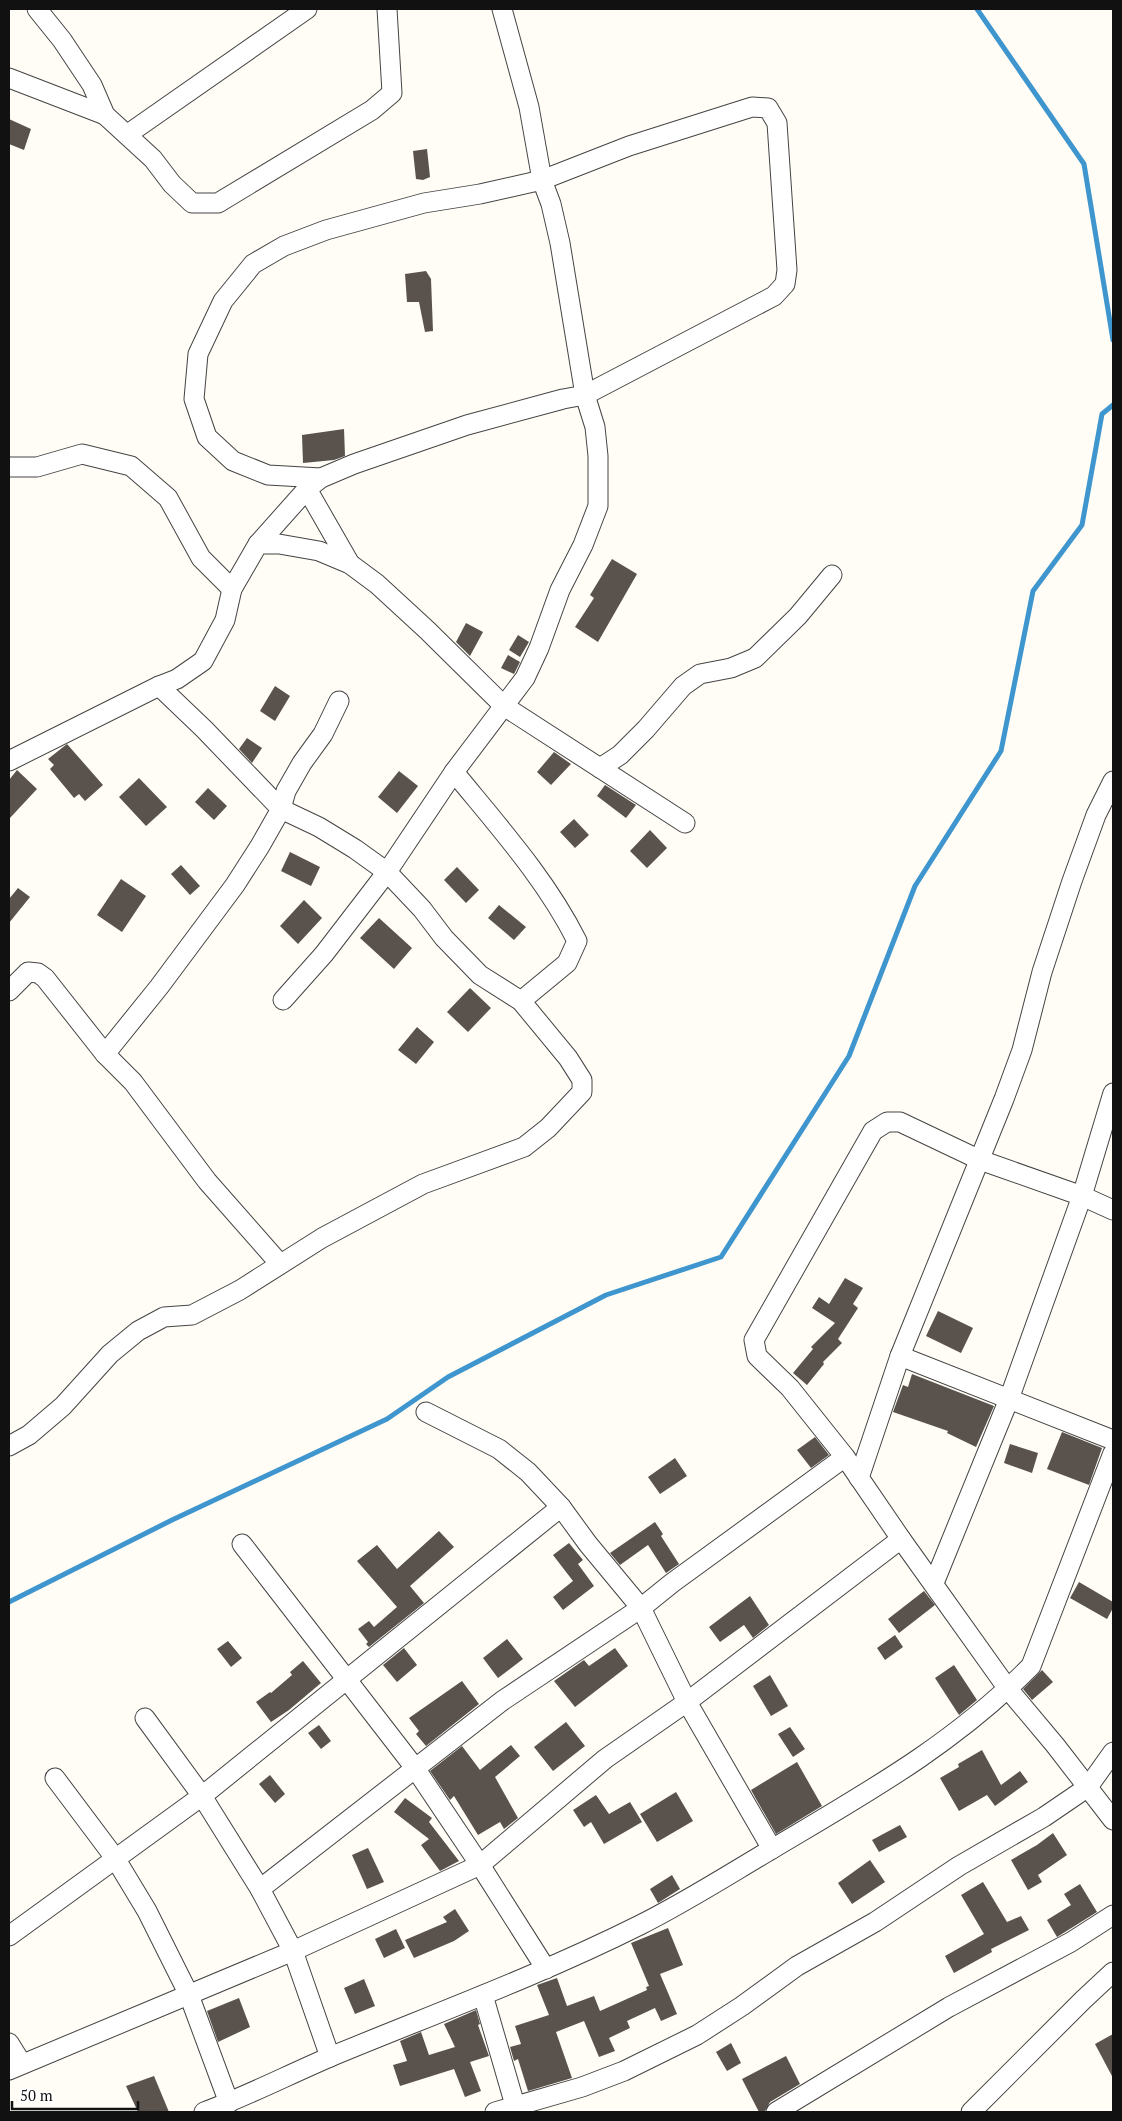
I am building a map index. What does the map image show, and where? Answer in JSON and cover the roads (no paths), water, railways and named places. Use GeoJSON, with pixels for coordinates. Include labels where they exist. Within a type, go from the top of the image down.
{"type":"FeatureCollection","features":[{"type":"Feature","properties":{"kind":"street"},"geometry":{"type":"LineString","coordinates":[[37,9],[62,40],[92,85],[105,115]]}},
{"type":"Feature","properties":{"kind":"street"},"geometry":{"type":"LineString","coordinates":[[128,134],[307,9]]}},
{"type":"Feature","properties":{"kind":"street"},"geometry":{"type":"LineString","coordinates":[[9,78],[105,115],[128,134],[153,159],[172,184],[192,203],[218,202],[372,110],[392,92],[387,9]]}},
{"type":"Feature","properties":{"kind":"street"},"geometry":{"type":"LineString","coordinates":[[283,1000],[324,954],[387,872],[454,772],[525,678],[536,655],[560,590],[583,545],[598,506],[598,456],[595,427],[585,395],[560,243],[551,204],[542,180],[529,107],[502,9]]}},
{"type":"Feature","properties":{"kind":"street"},"geometry":{"type":"LineString","coordinates":[[9,761],[158,686],[176,679],[203,660],[225,620],[232,589],[258,544],[314,483],[362,461],[467,426],[563,399],[585,395],[774,296],[785,284],[788,270],[777,123],[768,108],[752,107],[629,146],[542,180],[424,204],[326,230],[284,246],[253,264],[223,300],[198,354],[194,399],[207,437],[233,461],[268,476],[314,483]]}},
{"type":"Feature","properties":{"kind":"street"},"geometry":{"type":"LineString","coordinates":[[9,467],[37,467],[82,454],[131,466],[168,498],[200,558],[232,589]]}},
{"type":"Feature","properties":{"kind":"street"},"geometry":{"type":"LineString","coordinates":[[314,483],[350,564]]}},
{"type":"Feature","properties":{"kind":"street"},"geometry":{"type":"LineString","coordinates":[[258,544],[279,544],[319,551],[350,564],[377,584],[427,630],[504,706],[685,823]]}},
{"type":"Feature","properties":{"kind":"street"},"geometry":{"type":"LineString","coordinates":[[600,768],[620,755],[646,729],[683,686],[700,674],[731,668],[755,658],[798,616],[832,575]]}},
{"type":"Feature","properties":{"kind":"street"},"geometry":{"type":"LineString","coordinates":[[9,1446],[29,1435],[63,1406],[110,1354],[138,1331],[164,1317],[192,1315],[240,1290],[322,1238],[423,1184],[524,1147],[548,1128],[582,1092],[582,1080],[568,1058],[521,1001],[480,975],[444,938],[422,909],[387,872],[326,832],[281,808],[210,735],[158,686]]}},
{"type":"Feature","properties":{"kind":"street"},"geometry":{"type":"LineString","coordinates":[[104,1054],[159,986],[235,885],[260,846],[281,808],[286,791],[302,763],[323,734],[339,701]]}},
{"type":"Feature","properties":{"kind":"street"},"geometry":{"type":"LineString","coordinates":[[454,772],[519,851],[565,917],[577,941],[567,963],[521,1001]]}},
{"type":"Feature","properties":{"kind":"street"},"geometry":{"type":"LineString","coordinates":[[859,1478],[900,1356],[980,1160],[1022,1050],[1042,972],[1072,881],[1096,815],[1113,781]]}},
{"type":"Feature","properties":{"kind":"street"},"geometry":{"type":"LineString","coordinates":[[9,991],[28,972],[38,973],[45,978],[104,1054],[133,1082],[207,1181],[280,1264]]}},
{"type":"Feature","properties":{"kind":"street"},"geometry":{"type":"LineString","coordinates":[[934,1583],[1009,1399],[1082,1196],[1113,1093]]}},
{"type":"Feature","properties":{"kind":"street"},"geometry":{"type":"LineString","coordinates":[[1113,1210],[1082,1196],[980,1160],[900,1122],[887,1122],[873,1131],[754,1340],[757,1356],[790,1388],[845,1457],[1008,1689],[1113,1820]]}},
{"type":"Feature","properties":{"kind":"street"},"geometry":{"type":"LineString","coordinates":[[900,1356],[1113,1440]]}},
{"type":"Feature","properties":{"kind":"street"},"geometry":{"type":"LineString","coordinates":[[426,1412],[499,1449],[528,1472],[561,1507],[588,1544],[641,1608],[687,1702],[772,1849]]}},
{"type":"Feature","properties":{"kind":"street"},"geometry":{"type":"LineString","coordinates":[[204,2112],[330,2057],[546,1968],[640,1925],[706,1890],[879,1786],[941,1745],[1008,1689],[1031,1666],[1113,1453]]}},
{"type":"Feature","properties":{"kind":"street"},"geometry":{"type":"LineString","coordinates":[[260,1889],[502,1701],[641,1608],[672,1583],[845,1457]]}},
{"type":"Feature","properties":{"kind":"street"},"geometry":{"type":"LineString","coordinates":[[9,1936],[202,1796],[561,1507]]}},
{"type":"Feature","properties":{"kind":"street"},"geometry":{"type":"LineString","coordinates":[[9,2043],[16,2067],[130,2018],[293,1952],[480,1865],[605,1759],[687,1702],[901,1539]]}},
{"type":"Feature","properties":{"kind":"street"},"geometry":{"type":"LineString","coordinates":[[242,1544],[414,1768],[480,1865],[546,1968]]}},
{"type":"Feature","properties":{"kind":"street"},"geometry":{"type":"LineString","coordinates":[[145,1718],[202,1796],[260,1889],[293,1952],[330,2057]]}},
{"type":"Feature","properties":{"kind":"street"},"geometry":{"type":"LineString","coordinates":[[495,2112],[517,2110],[624,2071],[697,2035],[742,2006],[797,1966],[875,1922],[959,1866],[1044,1817],[1088,1787],[1113,1752]]}},
{"type":"Feature","properties":{"kind":"street"},"geometry":{"type":"LineString","coordinates":[[55,1778],[115,1858],[147,1911],[189,1995],[229,2102]]}},
{"type":"Feature","properties":{"kind":"street"},"geometry":{"type":"LineString","coordinates":[[776,2112],[949,2007],[1071,1942],[1113,1915]]}},
{"type":"Feature","properties":{"kind":"street"},"geometry":{"type":"LineString","coordinates":[[971,2112],[1113,1972]]}},
{"type":"Feature","properties":{"kind":"street"},"geometry":{"type":"LineString","coordinates":[[483,1995],[517,2110]]}},
{"type":"Feature","properties":{"kind":"waterway"},"geometry":{"type":"LineString","coordinates":[[977,9],[1084,164],[1113,340]]}},
{"type":"Feature","properties":{"kind":"waterway"},"geometry":{"type":"LineString","coordinates":[[9,1602],[172,1520],[387,1419],[448,1377],[606,1295],[721,1257],[849,1056],[915,886],[1001,751],[1033,591],[1082,525],[1102,414],[1113,405]]}}]}
